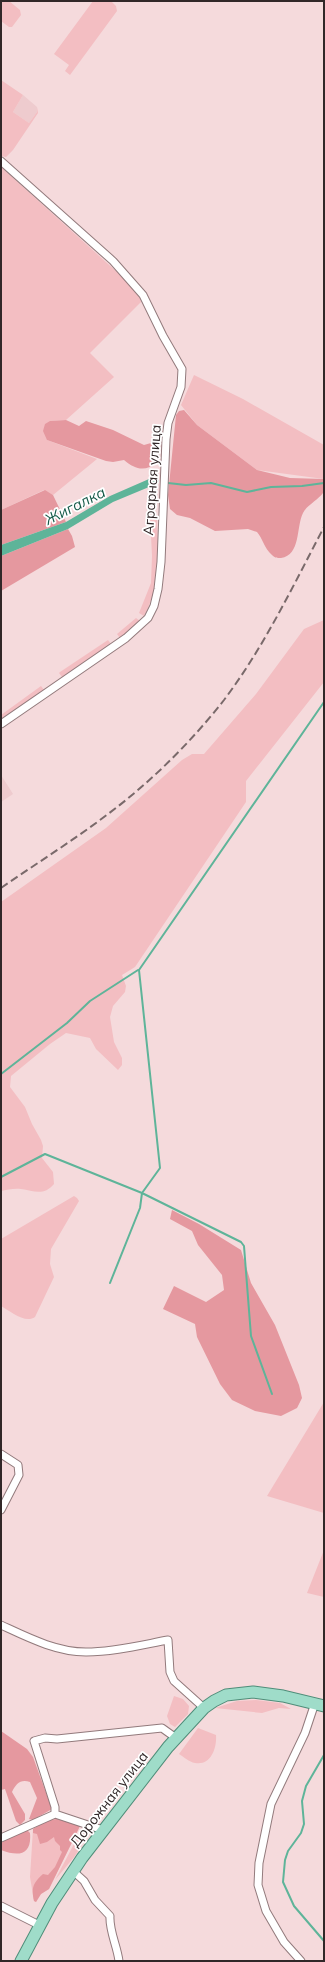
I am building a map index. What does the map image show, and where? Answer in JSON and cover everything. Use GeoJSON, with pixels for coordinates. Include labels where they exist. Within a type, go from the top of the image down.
{"type":"FeatureCollection","features":[{"type":"Feature","properties":{"kind":"main road","name":"Дорожная улица"},"geometry":{"type":"LineString","coordinates":[[21,1961],[39,1925],[73,1871],[103,1830],[176,1738],[204,1708],[214,1700],[226,1696],[253,1692],[283,1696],[320,1704]]}},
{"type":"Feature","properties":{"kind":"street","name":"Аграрная улица"},"geometry":{"type":"LineString","coordinates":[[1,161],[113,261],[143,295],[163,336],[182,369],[181,387],[168,423],[163,481],[161,562],[158,589],[154,606],[148,618],[126,638],[1,724]]}},
{"type":"Feature","properties":{"kind":"street"},"geometry":{"type":"LineString","coordinates":[[1,1454],[18,1465],[18,1475],[1,1510]]}},
{"type":"Feature","properties":{"kind":"street"},"geometry":{"type":"LineString","coordinates":[[1,1625],[62,1650],[85,1652],[168,1640],[170,1672],[174,1681],[204,1708]]}},
{"type":"Feature","properties":{"kind":"street"},"geometry":{"type":"LineString","coordinates":[[302,1961],[284,1942],[266,1911],[258,1885],[259,1870],[271,1804],[320,1704]]}},
{"type":"Feature","properties":{"kind":"street"},"geometry":{"type":"LineString","coordinates":[[56,1814],[34,1741],[45,1738],[57,1740],[162,1728],[176,1738]]}},
{"type":"Feature","properties":{"kind":"street"},"geometry":{"type":"LineString","coordinates":[[1,1838],[56,1814],[103,1830]]}},
{"type":"Feature","properties":{"kind":"street"},"geometry":{"type":"LineString","coordinates":[[73,1871],[84,1881],[95,1900],[110,1916],[109,1926],[118,1949],[119,1961]]}},
{"type":"Feature","properties":{"kind":"street"},"geometry":{"type":"LineString","coordinates":[[1,1906],[39,1925]]}},
{"type":"Feature","properties":{"kind":"shaded area"},"geometry":{"type":"Polygon","coordinates":[[[1,1],[9,1],[20,10],[21,15],[12,27],[9,27],[1,21],[1,1]]]}},
{"type":"Feature","properties":{"kind":"shaded area"},"geometry":{"type":"Polygon","coordinates":[[[93,1],[111,1],[116,6],[117,11],[70,75],[65,71],[69,65],[54,54],[93,1]]]}},
{"type":"Feature","properties":{"kind":"shaded area"},"geometry":{"type":"Polygon","coordinates":[[[1,80],[23,95],[13,112],[29,123],[37,112],[37,107],[38,113],[13,150],[6,157],[1,156],[1,80]]]}},
{"type":"Feature","properties":{"kind":"shaded area"},"geometry":{"type":"Polygon","coordinates":[[[23,95],[37,107],[37,112],[29,123],[13,112],[23,95]]]}},
{"type":"Feature","properties":{"kind":"shaded area"},"geometry":{"type":"Polygon","coordinates":[[[1,167],[139,292],[141,302],[90,353],[114,377],[66,420],[50,421],[47,440],[97,459],[53,495],[44,490],[1,510],[1,167]]]}},
{"type":"Feature","properties":{"kind":"shaded area"},"geometry":{"type":"Polygon","coordinates":[[[194,375],[243,399],[324,445],[324,479],[257,470],[197,425],[181,405],[194,375]]]}},
{"type":"Feature","properties":{"kind":"shaded area"},"geometry":{"type":"Polygon","coordinates":[[[184,410],[197,425],[257,470],[290,478],[324,479],[323,493],[303,513],[295,546],[292,552],[287,556],[276,558],[273,556],[257,532],[248,529],[215,531],[190,518],[177,515],[170,509],[168,495],[176,415],[179,411],[184,410]]]}},
{"type":"Feature","properties":{"kind":"shaded area"},"geometry":{"type":"Polygon","coordinates":[[[66,420],[79,426],[86,421],[113,430],[144,445],[151,443],[158,449],[158,462],[149,467],[137,468],[124,460],[113,462],[106,461],[47,440],[43,431],[45,424],[50,421],[66,420]]]}},
{"type":"Feature","properties":{"kind":"shaded area"},"geometry":{"type":"Polygon","coordinates":[[[149,479],[149,487],[113,502],[68,529],[1,556],[1,545],[66,522],[110,496],[149,479]]]}},
{"type":"Feature","properties":{"kind":"shaded area"},"geometry":{"type":"Polygon","coordinates":[[[45,490],[53,495],[66,522],[1,545],[1,510],[45,490]]]}},
{"type":"Feature","properties":{"kind":"shaded area"},"geometry":{"type":"Polygon","coordinates":[[[150,515],[157,516],[157,568],[153,592],[144,616],[139,613],[151,583],[152,556],[150,515]]]}},
{"type":"Feature","properties":{"kind":"shaded area"},"geometry":{"type":"Polygon","coordinates":[[[68,529],[75,547],[1,591],[1,556],[68,529]]]}},
{"type":"Feature","properties":{"kind":"shaded area"},"geometry":{"type":"Polygon","coordinates":[[[136,618],[140,621],[120,638],[117,634],[136,618]]]}},
{"type":"Feature","properties":{"kind":"shaded area"},"geometry":{"type":"Polygon","coordinates":[[[324,620],[324,682],[246,781],[246,802],[135,967],[122,975],[126,986],[125,992],[113,1006],[110,1017],[114,1042],[122,1058],[122,1065],[118,1070],[96,1049],[90,1038],[66,1033],[11,1076],[10,1087],[25,1107],[41,1140],[43,1146],[42,1158],[53,1172],[54,1184],[50,1188],[39,1192],[18,1189],[1,1191],[1,902],[106,828],[182,760],[192,754],[204,754],[256,694],[304,629],[324,620]]]}},
{"type":"Feature","properties":{"kind":"shaded area"},"geometry":{"type":"Polygon","coordinates":[[[108,640],[111,644],[62,677],[59,673],[60,672],[108,640]]]}},
{"type":"Feature","properties":{"kind":"shaded area"},"geometry":{"type":"Polygon","coordinates":[[[41,686],[44,690],[1,719],[1,715],[41,686]]]}},
{"type":"Feature","properties":{"kind":"shaded area"},"geometry":{"type":"Polygon","coordinates":[[[1,775],[13,794],[1,802],[1,775]]]}},
{"type":"Feature","properties":{"kind":"shaded area"},"geometry":{"type":"Polygon","coordinates":[[[74,1196],[79,1201],[51,1249],[50,1264],[54,1277],[35,1317],[31,1319],[22,1318],[1,1306],[1,1239],[74,1196]]]}},
{"type":"Feature","properties":{"kind":"shaded area"},"geometry":{"type":"Polygon","coordinates":[[[172,1210],[199,1224],[241,1250],[251,1283],[275,1325],[299,1385],[302,1398],[297,1408],[281,1416],[255,1411],[232,1400],[220,1384],[197,1337],[195,1324],[163,1309],[174,1286],[206,1302],[224,1290],[222,1275],[198,1245],[192,1231],[170,1219],[172,1210]]]}},
{"type":"Feature","properties":{"kind":"shaded area"},"geometry":{"type":"Polygon","coordinates":[[[324,1402],[324,1513],[267,1496],[324,1402]]]}},
{"type":"Feature","properties":{"kind":"shaded area"},"geometry":{"type":"Polygon","coordinates":[[[324,1550],[324,1597],[307,1593],[324,1550]]]}},
{"type":"Feature","properties":{"kind":"shaded area"},"geometry":{"type":"Polygon","coordinates":[[[174,1696],[183,1699],[189,1706],[188,1714],[175,1727],[170,1724],[167,1716],[174,1696]]]}},
{"type":"Feature","properties":{"kind":"shaded area"},"geometry":{"type":"Polygon","coordinates":[[[256,1700],[280,1703],[291,1709],[279,1708],[262,1713],[215,1708],[237,1701],[256,1700]]]}},
{"type":"Feature","properties":{"kind":"shaded area"},"geometry":{"type":"Polygon","coordinates":[[[198,1728],[216,1735],[216,1740],[214,1750],[209,1759],[205,1762],[195,1763],[179,1754],[198,1728]]]}},
{"type":"Feature","properties":{"kind":"shaded area"},"geometry":{"type":"Polygon","coordinates":[[[1,1731],[27,1749],[33,1757],[52,1809],[33,1820],[29,1819],[37,1798],[30,1782],[21,1782],[12,1792],[25,1814],[25,1820],[20,1825],[16,1821],[5,1789],[1,1790],[1,1731]]]}},
{"type":"Feature","properties":{"kind":"shaded area"},"geometry":{"type":"Polygon","coordinates":[[[57,1819],[80,1826],[49,1889],[41,1894],[36,1902],[34,1901],[30,1877],[33,1829],[47,1820],[57,1819]]]}},
{"type":"Feature","properties":{"kind":"shaded area"},"geometry":{"type":"Polygon","coordinates":[[[57,1819],[80,1826],[49,1889],[41,1894],[36,1902],[34,1901],[33,1893],[35,1883],[43,1874],[48,1875],[55,1867],[62,1852],[54,1837],[47,1842],[40,1844],[37,1834],[33,1833],[33,1829],[47,1820],[57,1819]]]}},
{"type":"Feature","properties":{"kind":"shaded area"},"geometry":{"type":"Polygon","coordinates":[[[83,1827],[89,1831],[88,1835],[75,1856],[55,1880],[83,1827]]]}},
{"type":"Feature","properties":{"kind":"shaded area"},"geometry":{"type":"Polygon","coordinates":[[[26,1829],[30,1833],[30,1840],[29,1846],[26,1850],[19,1853],[13,1853],[1,1850],[1,1842],[26,1829]]]}},
{"type":"Feature","properties":{"kind":"waterway","name":"Жигалка"},"geometry":{"type":"LineString","coordinates":[[148,484],[158,481]]}},
{"type":"Feature","properties":{"kind":"waterway","name":"Жигалка"},"geometry":{"type":"LineString","coordinates":[[168,483],[186,485],[211,483],[247,492],[271,487],[302,486],[324,483]]}},
{"type":"Feature","properties":{"kind":"waterway"},"geometry":{"type":"LineString","coordinates":[[110,1283],[140,1208],[142,1193],[160,1168],[139,970],[324,702]]}},
{"type":"Feature","properties":{"kind":"waterway"},"geometry":{"type":"LineString","coordinates":[[1,1074],[67,1023],[90,1001],[138,970]]}},
{"type":"Feature","properties":{"kind":"waterway"},"geometry":{"type":"LineString","coordinates":[[1,1177],[45,1154],[142,1193],[241,1242],[244,1246],[251,1336],[272,1394]]}},
{"type":"Feature","properties":{"kind":"waterway"},"geometry":{"type":"LineString","coordinates":[[324,1755],[306,1786],[302,1801],[304,1824],[301,1833],[288,1851],[285,1860],[283,1882],[294,1906],[324,1941]]}},
{"type":"Feature","properties":{"kind":"railway"},"geometry":{"type":"LineString","coordinates":[[1,888],[82,833],[124,802],[170,761],[198,731],[239,680],[265,638],[324,527]]}}]}
